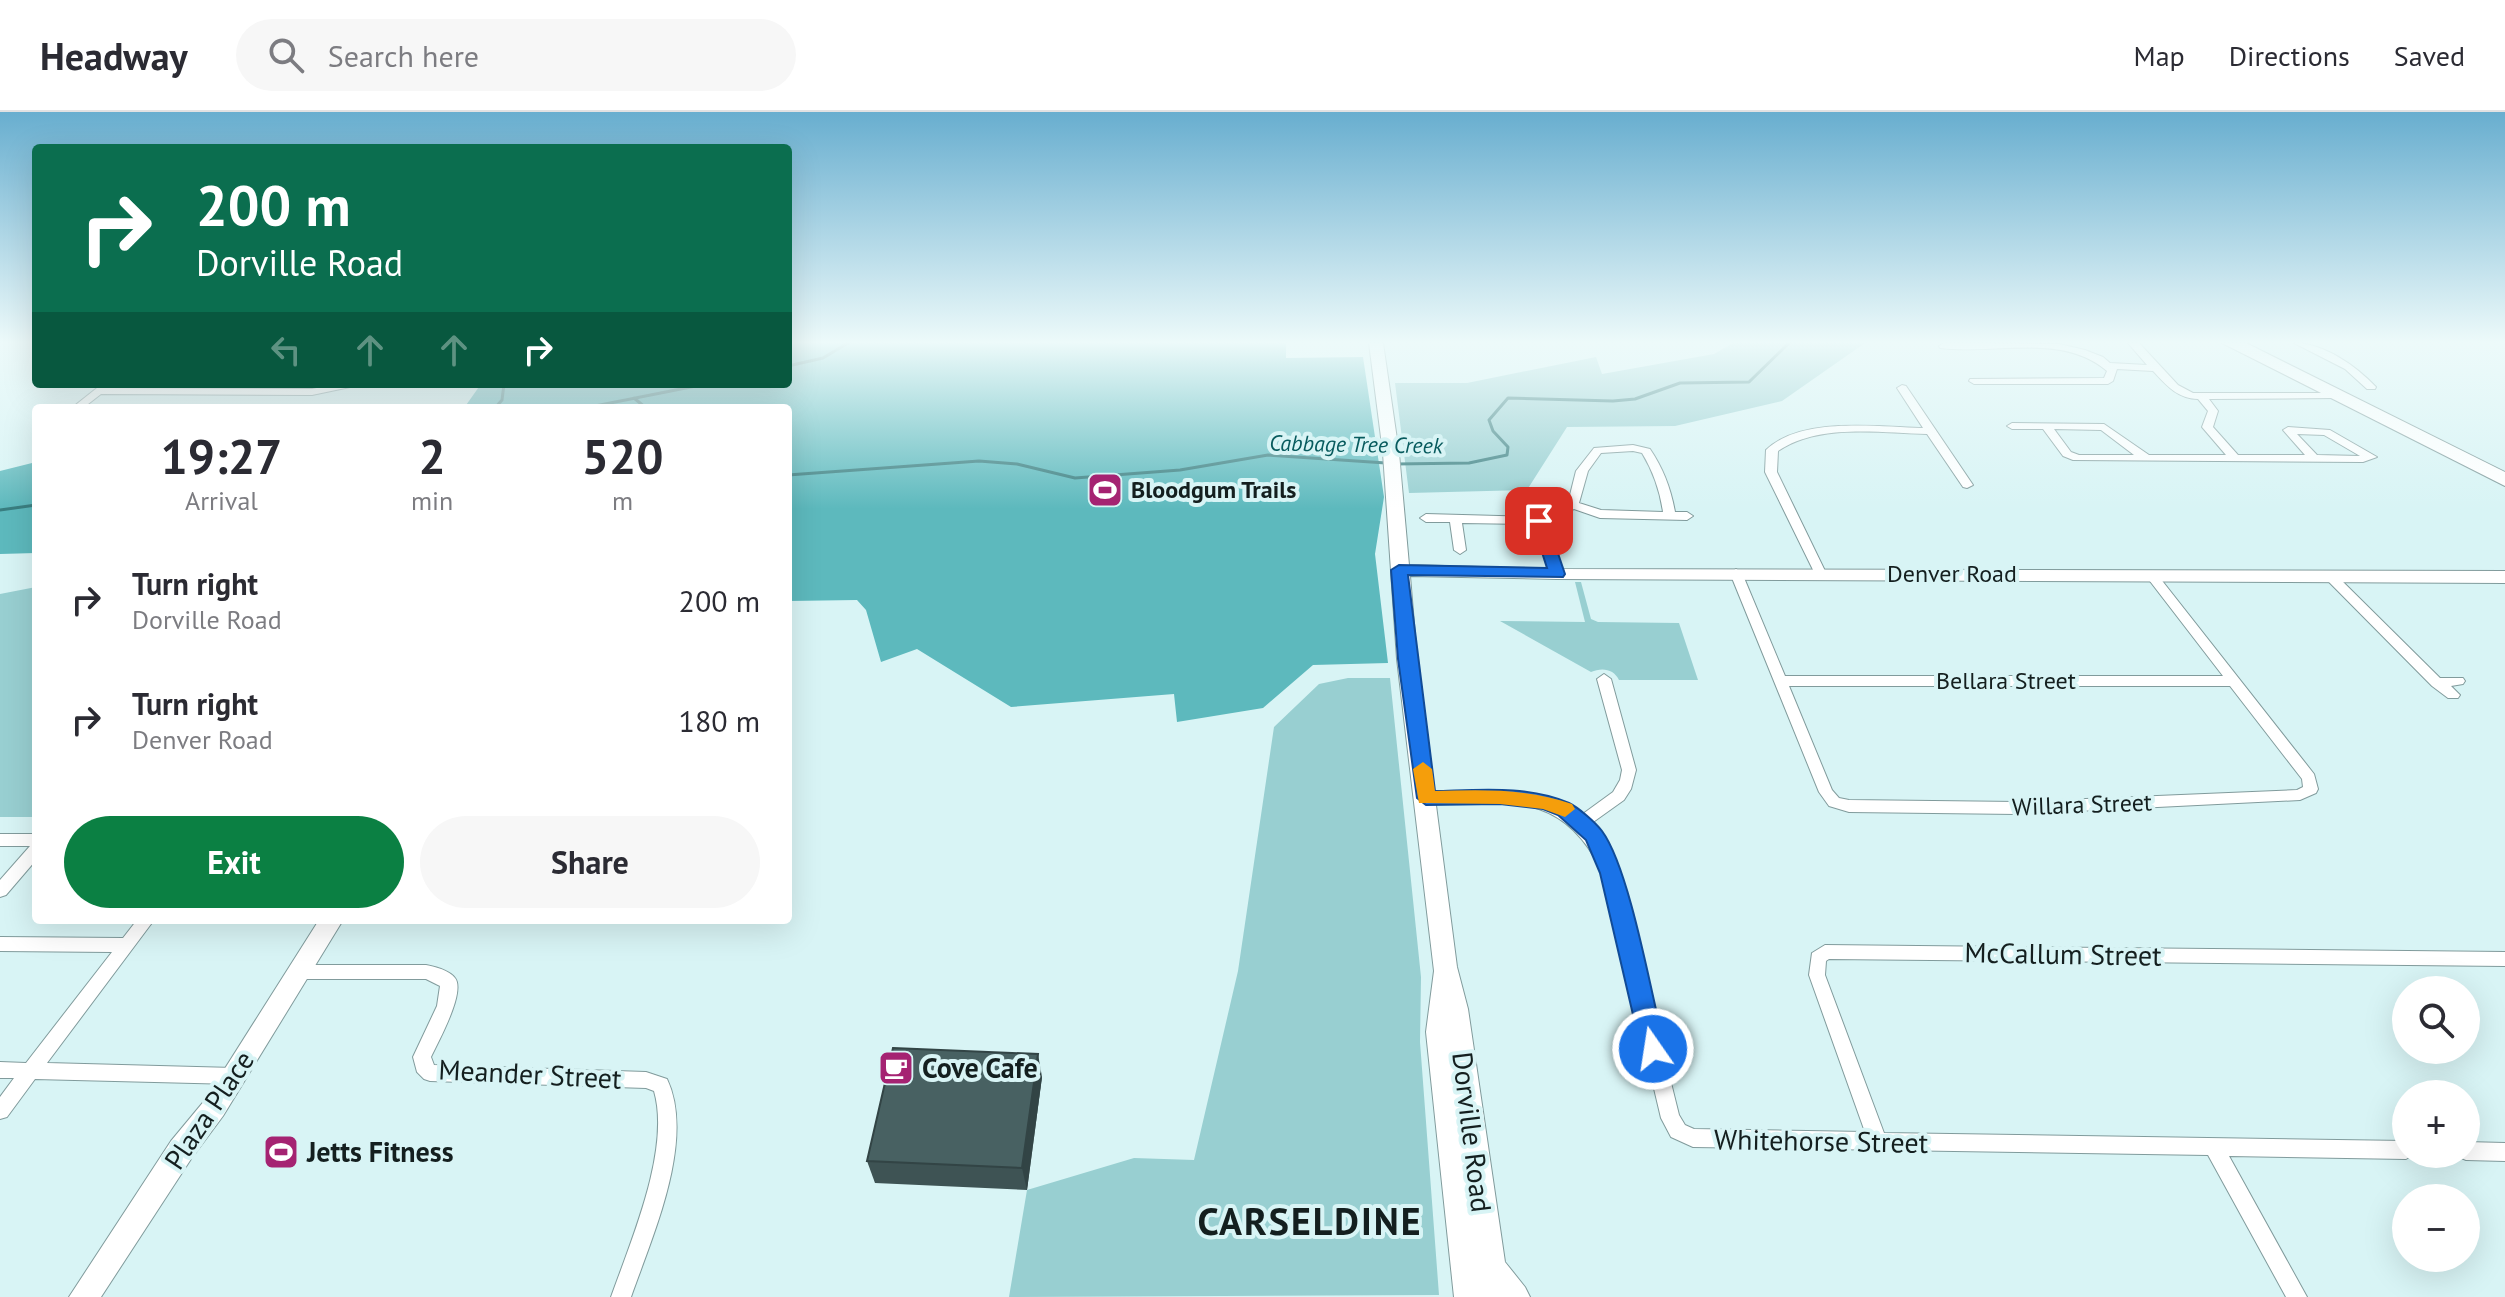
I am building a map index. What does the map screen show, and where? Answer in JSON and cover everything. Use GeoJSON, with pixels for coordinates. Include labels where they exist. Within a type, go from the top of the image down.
{"type":"FeatureCollection","features":[{"type":"Feature","properties":{"kind":"highway"},"geometry":{"type":"LineString","coordinates":[[2343,398],[2505,480]]}},
{"type":"Feature","properties":{"kind":"highway"},"geometry":{"type":"LineString","coordinates":[[2367,398],[2505,466]]}},
{"type":"Feature","properties":{"kind":"street","name":"Dorville Road"},"geometry":{"type":"LineString","coordinates":[[1384,398],[1394,478],[1407,659],[1445,967],[1456,1009],[1495,1297]]}},
{"type":"Feature","properties":{"kind":"street"},"geometry":{"type":"LineString","coordinates":[[1909,398],[1967,485]]}},
{"type":"Feature","properties":{"kind":"street"},"geometry":{"type":"LineString","coordinates":[[2203,398],[2213,411],[2207,427],[2234,457]]}},
{"type":"Feature","properties":{"kind":"street"},"geometry":{"type":"LineString","coordinates":[[2012,426],[2104,427],[2146,458]]}},
{"type":"Feature","properties":{"kind":"street"},"geometry":{"type":"LineString","coordinates":[[2046,426],[2071,456],[2363,459],[2371,457],[2326,432],[2288,430],[2313,458]]}},
{"type":"Feature","properties":{"kind":"street"},"geometry":{"type":"LineString","coordinates":[[1820,573],[1771,472],[1772,450],[1779,442],[1815,433],[1931,431]]}},
{"type":"Feature","properties":{"kind":"street"},"geometry":{"type":"LineString","coordinates":[[1573,505],[1582,471],[1598,450],[1649,446],[1665,482],[1663,495],[1669,514]]}},
{"type":"Feature","properties":{"kind":"street"},"geometry":{"type":"LineString","coordinates":[[1426,518],[1539,521],[1573,505],[1600,514],[1687,516]]}},
{"type":"Feature","properties":{"kind":"street"},"geometry":{"type":"LineString","coordinates":[[1455,519],[1460,550]]}},
{"type":"Feature","properties":{"kind":"street"},"geometry":{"type":"LineString","coordinates":[[1539,521],[1557,574]]}},
{"type":"Feature","properties":{"kind":"street","name":"Denver Road"},"geometry":{"type":"LineString","coordinates":[[1399,570],[1557,574],[2505,577]]}},
{"type":"Feature","properties":{"kind":"street","name":"Willara Street"},"geometry":{"type":"LineString","coordinates":[[1736,573],[1826,792],[1834,802],[1849,806],[2041,807],[2300,795],[2311,789],[2309,778],[2152,576]]}},
{"type":"Feature","properties":{"kind":"street"},"geometry":{"type":"LineString","coordinates":[[2332,578],[2437,683],[2456,688]]}},
{"type":"Feature","properties":{"kind":"street"},"geometry":{"type":"LineString","coordinates":[[1581,823],[1619,797],[1628,786],[1629,770],[1604,679]]}},
{"type":"Feature","properties":{"kind":"street","name":"Bellara Street"},"geometry":{"type":"LineString","coordinates":[[1780,681],[2232,681]]}},
{"type":"Feature","properties":{"kind":"street","name":"Whitehorse Street"},"geometry":{"type":"LineString","coordinates":[[1426,798],[1500,797],[1545,802],[1565,810],[1594,835],[1611,873],[1666,1106],[1678,1131],[1709,1140],[2392,1150]]}},
{"type":"Feature","properties":{"kind":"street"},"geometry":{"type":"LineString","coordinates":[[0,840],[32,840]]}},
{"type":"Feature","properties":{"kind":"street"},"geometry":{"type":"LineString","coordinates":[[0,891],[32,854]]}},
{"type":"Feature","properties":{"kind":"street"},"geometry":{"type":"LineString","coordinates":[[0,1111],[143,924]]}},
{"type":"Feature","properties":{"kind":"street","name":"Plaza Place"},"geometry":{"type":"LineString","coordinates":[[84,1297],[234,1076],[329,924]]}},
{"type":"Feature","properties":{"kind":"street"},"geometry":{"type":"LineString","coordinates":[[0,944],[127,945]]}},
{"type":"Feature","properties":{"kind":"street","name":"McCallum Street"},"geometry":{"type":"LineString","coordinates":[[1878,1142],[1817,975],[1818,958],[1825,952],[2505,959]]}},
{"type":"Feature","properties":{"kind":"street","name":"Dorville Road"},"geometry":{"type":"LineString","coordinates":[[1445,967],[1439,1032],[1469,1297]]}},
{"type":"Feature","properties":{"kind":"street","name":"Meander Street"},"geometry":{"type":"LineString","coordinates":[[299,972],[426,972],[444,978],[449,983],[449,997],[422,1057],[423,1066],[430,1073],[646,1080],[661,1085],[666,1100],[662,1170],[621,1297]]}},
{"type":"Feature","properties":{"kind":"street"},"geometry":{"type":"LineString","coordinates":[[0,1070],[234,1076]]}},
{"type":"Feature","properties":{"kind":"street"},"geometry":{"type":"LineString","coordinates":[[2214,1148],[2297,1297]]}},
{"type":"Feature","properties":{"kind":"street"},"geometry":{"type":"LineString","coordinates":[[2480,1151],[2505,1152]]}},
{"type":"Feature","properties":{"kind":"street"},"geometry":{"type":"LineString","coordinates":[[1490,1267],[1515,1297]]}},
{"type":"Feature","properties":{"kind":"shaded area"},"geometry":{"type":"Polygon","coordinates":[[[471,398],[1369,398],[1384,497],[1375,554],[1388,663],[1313,665],[1263,708],[1177,722],[1174,694],[1011,707],[917,649],[881,662],[866,610],[857,600],[792,601],[792,404],[467,404],[471,398]]]}},
{"type":"Feature","properties":{"kind":"shaded area"},"geometry":{"type":"Polygon","coordinates":[[[1397,398],[1786,398],[1675,426],[1567,427],[1527,490],[1409,493],[1397,398]]]}},
{"type":"Feature","properties":{"kind":"shaded area"},"geometry":{"type":"Polygon","coordinates":[[[32,463],[32,553],[0,554],[0,471],[32,463]]]}},
{"type":"Feature","properties":{"kind":"shaded area"},"geometry":{"type":"Polygon","coordinates":[[[1575,582],[1581,582],[1591,619],[1598,622],[1679,623],[1698,680],[1619,680],[1607,670],[1591,672],[1500,621],[1585,622],[1575,582]]]}},
{"type":"Feature","properties":{"kind":"shaded area"},"geometry":{"type":"Polygon","coordinates":[[[32,588],[32,817],[0,817],[0,594],[32,588]]]}},
{"type":"Feature","properties":{"kind":"shaded area"},"geometry":{"type":"Polygon","coordinates":[[[1348,678],[1390,678],[1421,977],[1420,1042],[1439,1295],[1009,1297],[1027,1190],[1134,1158],[1194,1160],[1238,971],[1274,727],[1319,684],[1348,678]]]}},
{"type":"Feature","properties":{"kind":"building"},"geometry":{"type":"Polygon","coordinates":[[[893,1048],[1038,1054],[1022,1168],[867,1161],[893,1048]]]}},
{"type":"Feature","properties":{"kind":"waterway"},"geometry":{"type":"LineString","coordinates":[[498,404],[502,398]]}},
{"type":"Feature","properties":{"kind":"waterway","name":"Cabbage Tree Creek"},"geometry":{"type":"LineString","coordinates":[[605,404],[634,398]]}},
{"type":"Feature","properties":{"kind":"waterway","name":"Cabbage Tree Creek"},"geometry":{"type":"LineString","coordinates":[[634,398],[641,404]]}},
{"type":"Feature","properties":{"kind":"waterway","name":"Cabbage Tree Creek"},"geometry":{"type":"LineString","coordinates":[[1395,464],[1469,463],[1507,455],[1508,447],[1493,431],[1489,420],[1508,398]]}},
{"type":"Feature","properties":{"kind":"waterway","name":"Cabbage Tree Creek"},"geometry":{"type":"LineString","coordinates":[[1519,398],[1613,401],[1637,398]]}},
{"type":"Feature","properties":{"kind":"waterway","name":"Cabbage Tree Creek"},"geometry":{"type":"LineString","coordinates":[[792,475],[979,461],[1017,464],[1075,478],[1180,470],[1268,455],[1386,463]]}},
{"type":"Feature","properties":{"kind":"waterway","name":"Cabbage Tree Creek"},"geometry":{"type":"LineString","coordinates":[[0,510],[32,506]]}},
{"type":"Feature","properties":{"kind":"slow traffic"},"geometry":{"type":"LineString","coordinates":[[1423,769],[1426,798],[1500,797],[1545,802],[1565,809]]}},
{"type":"Feature","properties":{"kind":"place","name":"Bloodgum Trails"},"geometry":{"type":"Point","coordinates":[1105,490]}},
{"type":"Feature","properties":{"kind":"place","name":"Cove Cafe"},"geometry":{"type":"Point","coordinates":[896,1068]}},
{"type":"Feature","properties":{"kind":"place","name":"Jetts Fitness"},"geometry":{"type":"Point","coordinates":[281,1152]}},
{"type":"Feature","properties":{"kind":"district","name":"CARSELDINE"},"geometry":{"type":"Point","coordinates":[1310,1222]}},
{"type":"Feature","properties":{"kind":"route"},"geometry":{"type":"LineString","coordinates":[[1539,521],[1547,535],[1557,574],[1399,570],[1407,659],[1426,798],[1500,797],[1545,802],[1565,810],[1594,835],[1611,873],[1653,1049]]}}]}
